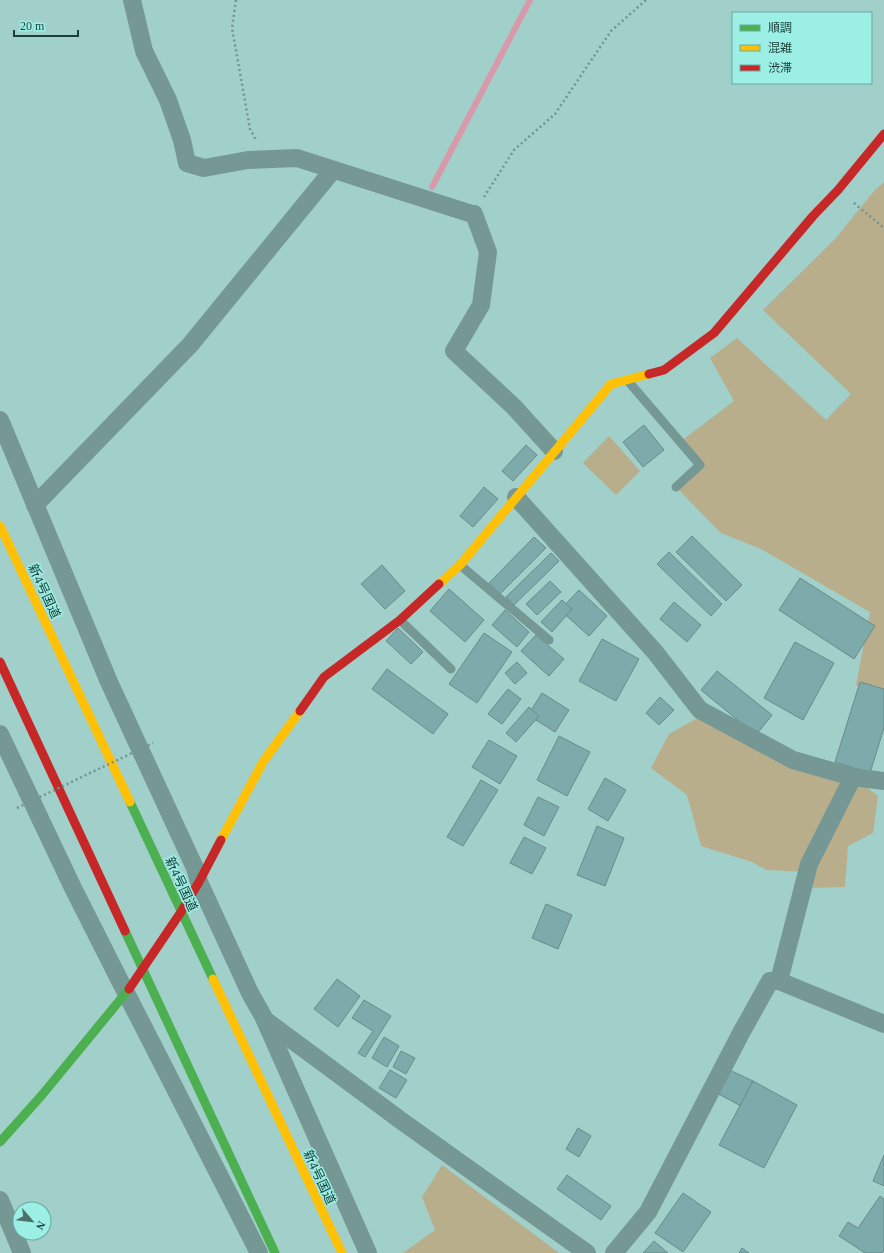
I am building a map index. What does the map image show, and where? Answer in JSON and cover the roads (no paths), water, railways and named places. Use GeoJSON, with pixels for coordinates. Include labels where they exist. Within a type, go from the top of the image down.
{"type":"FeatureCollection","features":[{"type":"Feature","properties":{"kind":"main road"},"geometry":{"type":"LineString","coordinates":[[0,1142],[42,1095],[126,993],[181,912],[263,762],[324,676],[400,620],[460,566],[611,384],[664,370],[714,333],[813,216],[838,190],[884,134]]}},
{"type":"Feature","properties":{"kind":"main road","name":"新4号国道"},"geometry":{"type":"LineString","coordinates":[[0,526],[342,1253]]}},
{"type":"Feature","properties":{"kind":"main road"},"geometry":{"type":"LineString","coordinates":[[0,662],[143,968],[166,1022],[275,1253]]}},
{"type":"Feature","properties":{"kind":"street"},"geometry":{"type":"LineString","coordinates":[[132,0],[144,51],[168,100],[182,140],[187,163],[204,168],[248,160],[297,158],[474,214],[488,252],[480,305],[454,351],[514,407],[554,451]]}},
{"type":"Feature","properties":{"kind":"street"},"geometry":{"type":"LineString","coordinates":[[35,505],[190,345],[334,170]]}},
{"type":"Feature","properties":{"kind":"street"},"geometry":{"type":"LineString","coordinates":[[0,420],[109,682],[195,868],[198,882],[250,993],[264,1018],[368,1253]]}},
{"type":"Feature","properties":{"kind":"street"},"geometry":{"type":"LineString","coordinates":[[516,497],[655,652],[700,710],[793,760],[853,777],[884,781]]}},
{"type":"Feature","properties":{"kind":"street"},"geometry":{"type":"LineString","coordinates":[[0,734],[73,888],[259,1253]]}},
{"type":"Feature","properties":{"kind":"street"},"geometry":{"type":"LineString","coordinates":[[779,981],[809,864],[853,777]]}},
{"type":"Feature","properties":{"kind":"street"},"geometry":{"type":"LineString","coordinates":[[614,1253],[648,1212],[741,1033],[770,981],[779,981],[884,1024]]}},
{"type":"Feature","properties":{"kind":"street"},"geometry":{"type":"LineString","coordinates":[[264,1018],[403,1122],[587,1253]]}},
{"type":"Feature","properties":{"kind":"street"},"geometry":{"type":"LineString","coordinates":[[0,1200],[22,1253]]}},
{"type":"Feature","properties":{"kind":"lane"},"geometry":{"type":"LineString","coordinates":[[627,380],[700,465],[676,487]]}},
{"type":"Feature","properties":{"kind":"lane"},"geometry":{"type":"LineString","coordinates":[[460,566],[548,640]]}},
{"type":"Feature","properties":{"kind":"lane"},"geometry":{"type":"LineString","coordinates":[[400,620],[451,669]]}},
{"type":"Feature","properties":{"kind":"waterway"},"geometry":{"type":"LineString","coordinates":[[432,187],[530,0]]}}]}
